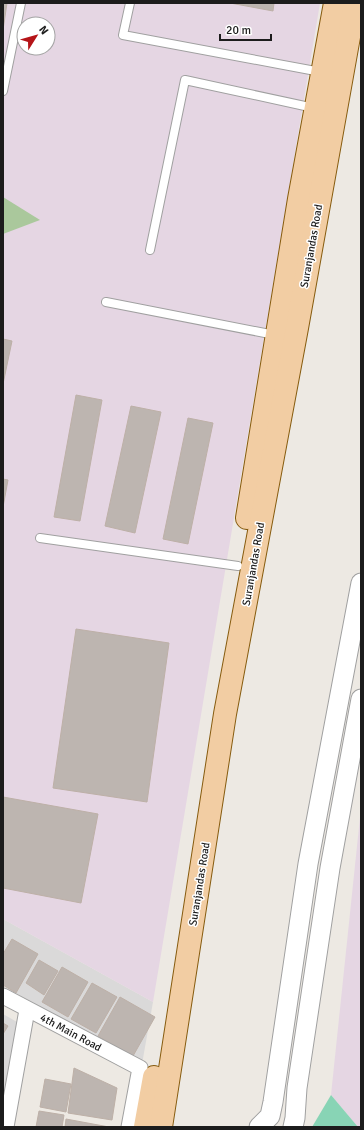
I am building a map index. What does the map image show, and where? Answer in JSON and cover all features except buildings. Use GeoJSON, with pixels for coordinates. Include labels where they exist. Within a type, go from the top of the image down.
{"type":"FeatureCollection","features":[{"type":"Feature","properties":{"kind":"main road","name":"Suranjandas Road"},"geometry":{"type":"LineString","coordinates":[[161,1127],[225,714],[292,351],[330,65],[335,3]]}},
{"type":"Feature","properties":{"kind":"main road","name":"Suranjandas Road"},"geometry":{"type":"LineString","coordinates":[[144,1127],[144,1074],[184,903],[206,758],[315,109],[330,65],[355,3]]}},
{"type":"Feature","properties":{"kind":"street"},"geometry":{"type":"LineString","coordinates":[[259,1127],[270,1116],[273,1102],[308,864],[361,583]]}},
{"type":"Feature","properties":{"kind":"street"},"geometry":{"type":"LineString","coordinates":[[296,1124],[297,1088],[330,868],[361,699]]}},
{"type":"Feature","properties":{"kind":"street","name":"4th Main Road"},"geometry":{"type":"LineString","coordinates":[[3,996],[144,1074]]}},
{"type":"Feature","properties":{"kind":"street"},"geometry":{"type":"LineString","coordinates":[[5,1120],[27,1010]]}},
{"type":"Feature","properties":{"kind":"street"},"geometry":{"type":"LineString","coordinates":[[129,1127],[144,1074]]}},
{"type":"Feature","properties":{"kind":"lane"},"geometry":{"type":"LineString","coordinates":[[3,91],[20,3]]}},
{"type":"Feature","properties":{"kind":"lane"},"geometry":{"type":"LineString","coordinates":[[130,3],[123,35],[330,65]]}},
{"type":"Feature","properties":{"kind":"lane"},"geometry":{"type":"LineString","coordinates":[[150,250],[185,80],[315,109]]}},
{"type":"Feature","properties":{"kind":"lane"},"geometry":{"type":"LineString","coordinates":[[106,302],[276,335]]}},
{"type":"Feature","properties":{"kind":"lane"},"geometry":{"type":"LineString","coordinates":[[40,538],[238,566]]}},
{"type":"Feature","properties":{"kind":"shaded area"},"geometry":{"type":"Polygon","coordinates":[[[3,3],[320,3],[153,1002],[3,919],[3,3]]]}},
{"type":"Feature","properties":{"kind":"shaded area"},"geometry":{"type":"Polygon","coordinates":[[[361,808],[361,1127],[358,1127],[331,1095],[361,808]]]}},
{"type":"Feature","properties":{"kind":"shaded area"},"geometry":{"type":"Polygon","coordinates":[[[3,919],[153,1002],[142,1064],[3,986],[3,919]]]}},
{"type":"Feature","properties":{"kind":"shaded area"},"geometry":{"type":"Polygon","coordinates":[[[3,1014],[17,1022],[3,1099],[3,1014]]]}},
{"type":"Feature","properties":{"kind":"green space"},"geometry":{"type":"Polygon","coordinates":[[[3,197],[40,220],[3,234],[3,197]]]}},
{"type":"Feature","properties":{"kind":"green space"},"geometry":{"type":"Polygon","coordinates":[[[331,1095],[358,1127],[312,1127],[331,1095]]]}}]}
